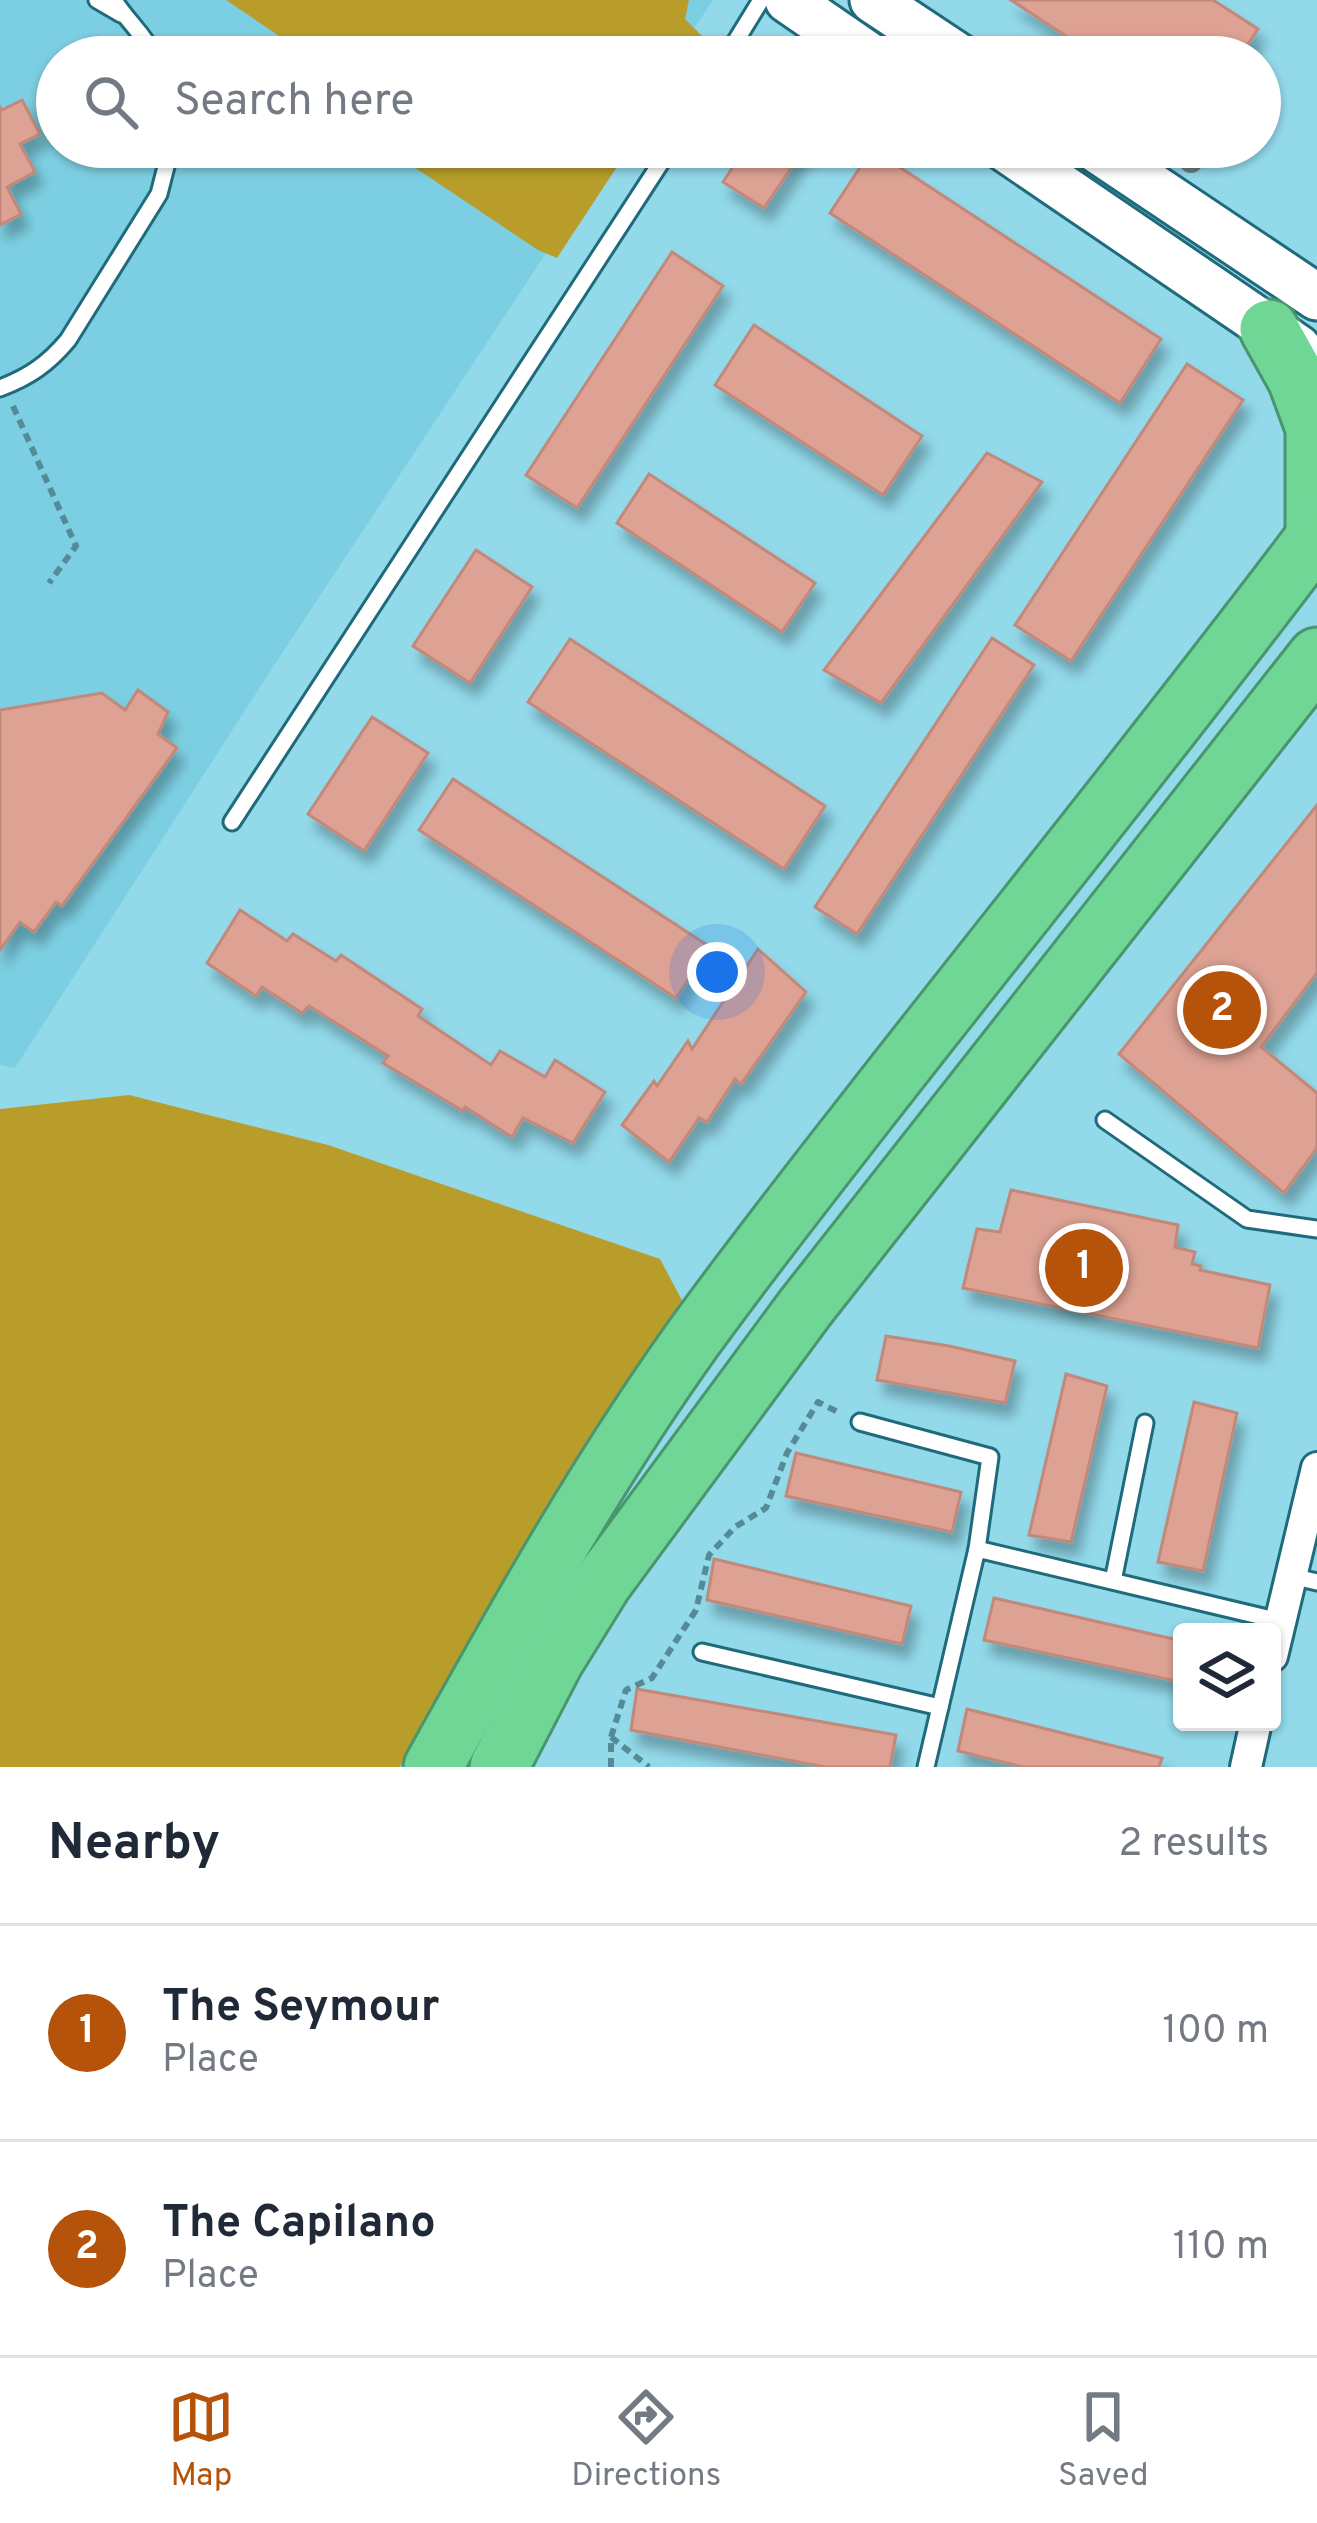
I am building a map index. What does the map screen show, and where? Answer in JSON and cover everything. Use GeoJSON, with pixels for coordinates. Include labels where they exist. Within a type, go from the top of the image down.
{"type":"FeatureCollection","features":[{"type":"Feature","properties":{"kind":"highway"},"geometry":{"type":"LineString","coordinates":[[433,1767],[533,1588],[613,1457],[692,1341],[1316,537],[1315,428],[1298,379],[1270,329]]}},
{"type":"Feature","properties":{"kind":"highway"},"geometry":{"type":"LineString","coordinates":[[499,1767],[554,1661],[603,1582],[805,1308],[1317,657]]}},
{"type":"Feature","properties":{"kind":"main road"},"geometry":{"type":"LineString","coordinates":[[788,0],[841,36]]}},
{"type":"Feature","properties":{"kind":"main road"},"geometry":{"type":"LineString","coordinates":[[873,0],[927,36]]}},
{"type":"Feature","properties":{"kind":"main road"},"geometry":{"type":"LineString","coordinates":[[1034,168],[1317,360]]}},
{"type":"Feature","properties":{"kind":"main road"},"geometry":{"type":"LineString","coordinates":[[1124,168],[1317,297]]}},
{"type":"Feature","properties":{"kind":"street"},"geometry":{"type":"LineString","coordinates":[[1280,1621],[1304,1579],[1317,1468]]}},
{"type":"Feature","properties":{"kind":"street"},"geometry":{"type":"LineString","coordinates":[[1246,1767],[1254,1731]]}},
{"type":"Feature","properties":{"kind":"lane"},"geometry":{"type":"LineString","coordinates":[[98,0],[123,16]]}},
{"type":"Feature","properties":{"kind":"lane"},"geometry":{"type":"LineString","coordinates":[[114,0],[141,36]]}},
{"type":"Feature","properties":{"kind":"lane"},"geometry":{"type":"LineString","coordinates":[[739,36],[761,0]]}},
{"type":"Feature","properties":{"kind":"lane"},"geometry":{"type":"LineString","coordinates":[[2,387],[50,362],[68,340],[159,194],[166,168]]}},
{"type":"Feature","properties":{"kind":"lane"},"geometry":{"type":"LineString","coordinates":[[232,822],[657,168]]}},
{"type":"Feature","properties":{"kind":"lane"},"geometry":{"type":"LineString","coordinates":[[1105,1120],[1247,1219],[1317,1229]]}},
{"type":"Feature","properties":{"kind":"lane"},"geometry":{"type":"LineString","coordinates":[[860,1422],[990,1457],[977,1549],[926,1767]]}},
{"type":"Feature","properties":{"kind":"lane"},"geometry":{"type":"LineString","coordinates":[[1113,1581],[1145,1423]]}},
{"type":"Feature","properties":{"kind":"lane"},"geometry":{"type":"LineString","coordinates":[[977,1549],[1280,1621]]}},
{"type":"Feature","properties":{"kind":"lane"},"geometry":{"type":"LineString","coordinates":[[702,1652],[940,1707]]}},
{"type":"Feature","properties":{"kind":"path"},"geometry":{"type":"LineString","coordinates":[[2,387],[76,546],[49,583]]}},
{"type":"Feature","properties":{"kind":"path"},"geometry":{"type":"LineString","coordinates":[[611,1767],[610,1737],[626,1690],[652,1678],[696,1610],[709,1555],[735,1527],[766,1508],[787,1453],[818,1402],[860,1422]]}},
{"type":"Feature","properties":{"kind":"path"},"geometry":{"type":"LineString","coordinates":[[610,1737],[649,1767]]}},
{"type":"Feature","properties":{"kind":"shaded area"},"geometry":{"type":"Polygon","coordinates":[[[0,0],[713,0],[689,36],[36,36],[36,168],[602,168],[15,1068],[0,1065],[0,0]]]}},
{"type":"Feature","properties":{"kind":"shaded area"},"geometry":{"type":"Polygon","coordinates":[[[226,0],[689,0],[685,19],[702,36],[279,36],[226,0]]]}},
{"type":"Feature","properties":{"kind":"shaded area"},"geometry":{"type":"Polygon","coordinates":[[[415,168],[616,168],[557,258],[415,168]]]}},
{"type":"Feature","properties":{"kind":"shaded area"},"geometry":{"type":"Polygon","coordinates":[[[129,1095],[328,1145],[660,1259],[685,1306],[454,1672],[400,1767],[0,1767],[0,1109],[129,1095]]]}},
{"type":"Feature","properties":{"kind":"building"},"geometry":{"type":"Polygon","coordinates":[[[1011,0],[1213,0],[1258,29],[1253,36],[1066,36],[1011,0]]]}},
{"type":"Feature","properties":{"kind":"building"},"geometry":{"type":"Polygon","coordinates":[[[22,100],[36,136],[20,144],[35,172],[7,187],[21,214],[0,225],[0,107],[22,100]]]}},
{"type":"Feature","properties":{"kind":"building"},"geometry":{"type":"Polygon","coordinates":[[[732,168],[791,168],[764,208],[723,182],[732,168]]]}},
{"type":"Feature","properties":{"kind":"building"},"geometry":{"type":"Polygon","coordinates":[[[860,168],[901,168],[1161,339],[1120,403],[830,213],[860,168]]]}},
{"type":"Feature","properties":{"kind":"building"},"geometry":{"type":"Polygon","coordinates":[[[672,252],[723,286],[577,508],[526,475],[672,252]]]}},
{"type":"Feature","properties":{"kind":"building"},"geometry":{"type":"Polygon","coordinates":[[[754,325],[922,436],[883,495],[715,385],[754,325]]]}},
{"type":"Feature","properties":{"kind":"building"},"geometry":{"type":"Polygon","coordinates":[[[1187,364],[1243,400],[1071,661],[1015,625],[1187,364]]]}},
{"type":"Feature","properties":{"kind":"building"},"geometry":{"type":"Polygon","coordinates":[[[987,453],[1042,482],[881,703],[824,670],[987,453]]]}},
{"type":"Feature","properties":{"kind":"building"},"geometry":{"type":"Polygon","coordinates":[[[649,474],[815,583],[782,632],[617,523],[649,474]]]}},
{"type":"Feature","properties":{"kind":"building"},"geometry":{"type":"Polygon","coordinates":[[[476,550],[532,587],[470,683],[413,646],[476,550]]]}},
{"type":"Feature","properties":{"kind":"building"},"geometry":{"type":"Polygon","coordinates":[[[992,638],[1034,665],[857,934],[815,907],[992,638]]]}},
{"type":"Feature","properties":{"kind":"building"},"geometry":{"type":"Polygon","coordinates":[[[570,639],[825,806],[784,869],[528,702],[570,639]]]}},
{"type":"Feature","properties":{"kind":"building"},"geometry":{"type":"Polygon","coordinates":[[[138,690],[168,712],[158,734],[177,748],[62,906],[56,902],[34,932],[20,922],[0,950],[0,710],[102,693],[125,710],[138,690]]]}},
{"type":"Feature","properties":{"kind":"building"},"geometry":{"type":"Polygon","coordinates":[[[372,717],[428,753],[364,851],[308,814],[372,717]]]}},
{"type":"Feature","properties":{"kind":"building"},"geometry":{"type":"Polygon","coordinates":[[[453,779],[710,947],[676,998],[419,830],[453,779]]]}},
{"type":"Feature","properties":{"kind":"building"},"geometry":{"type":"Polygon","coordinates":[[[1317,805],[1317,973],[1261,1047],[1317,1093],[1317,1148],[1284,1193],[1119,1054],[1317,805]]]}},
{"type":"Feature","properties":{"kind":"building"},"geometry":{"type":"Polygon","coordinates":[[[240,910],[287,941],[293,934],[336,961],[341,955],[422,1009],[418,1016],[491,1065],[500,1051],[545,1077],[555,1060],[605,1092],[573,1143],[523,1118],[512,1137],[383,1063],[388,1056],[309,1006],[302,1013],[262,987],[256,996],[207,963],[240,910]]]}},
{"type":"Feature","properties":{"kind":"building"},"geometry":{"type":"Polygon","coordinates":[[[758,949],[806,992],[741,1084],[735,1079],[707,1122],[699,1118],[669,1162],[622,1125],[688,1041],[692,1049],[758,949]]]}},
{"type":"Feature","properties":{"kind":"building"},"geometry":{"type":"Polygon","coordinates":[[[1011,1190],[1178,1225],[1175,1247],[1195,1252],[1192,1264],[1201,1266],[1200,1270],[1270,1285],[1258,1348],[963,1288],[977,1229],[1000,1232],[1011,1190]]]}},
{"type":"Feature","properties":{"kind":"building"},"geometry":{"type":"Polygon","coordinates":[[[886,1336],[1015,1361],[1005,1403],[877,1380],[886,1336]]]}},
{"type":"Feature","properties":{"kind":"building"},"geometry":{"type":"Polygon","coordinates":[[[1066,1374],[1107,1386],[1071,1542],[1029,1535],[1066,1374]]]}},
{"type":"Feature","properties":{"kind":"building"},"geometry":{"type":"Polygon","coordinates":[[[1194,1402],[1237,1413],[1203,1571],[1158,1562],[1194,1402]]]}},
{"type":"Feature","properties":{"kind":"building"},"geometry":{"type":"Polygon","coordinates":[[[796,1453],[961,1492],[952,1532],[786,1496],[796,1453]]]}},
{"type":"Feature","properties":{"kind":"building"},"geometry":{"type":"Polygon","coordinates":[[[714,1559],[911,1606],[902,1644],[707,1600],[714,1559]]]}},
{"type":"Feature","properties":{"kind":"building"},"geometry":{"type":"Polygon","coordinates":[[[994,1598],[1173,1639],[1173,1680],[984,1640],[994,1598]]]}},
{"type":"Feature","properties":{"kind":"building"},"geometry":{"type":"Polygon","coordinates":[[[637,1689],[896,1735],[890,1767],[825,1767],[631,1730],[637,1689]]]}},
{"type":"Feature","properties":{"kind":"building"},"geometry":{"type":"Polygon","coordinates":[[[967,1709],[1162,1758],[1159,1767],[1023,1767],[958,1751],[967,1709]]]}},
{"type":"Feature","properties":{"kind":"place","name":"The Capilano"},"geometry":{"type":"Point","coordinates":[1222,1010]}},
{"type":"Feature","properties":{"kind":"place","name":"The Seymour"},"geometry":{"type":"Point","coordinates":[1084,1268]}}]}
